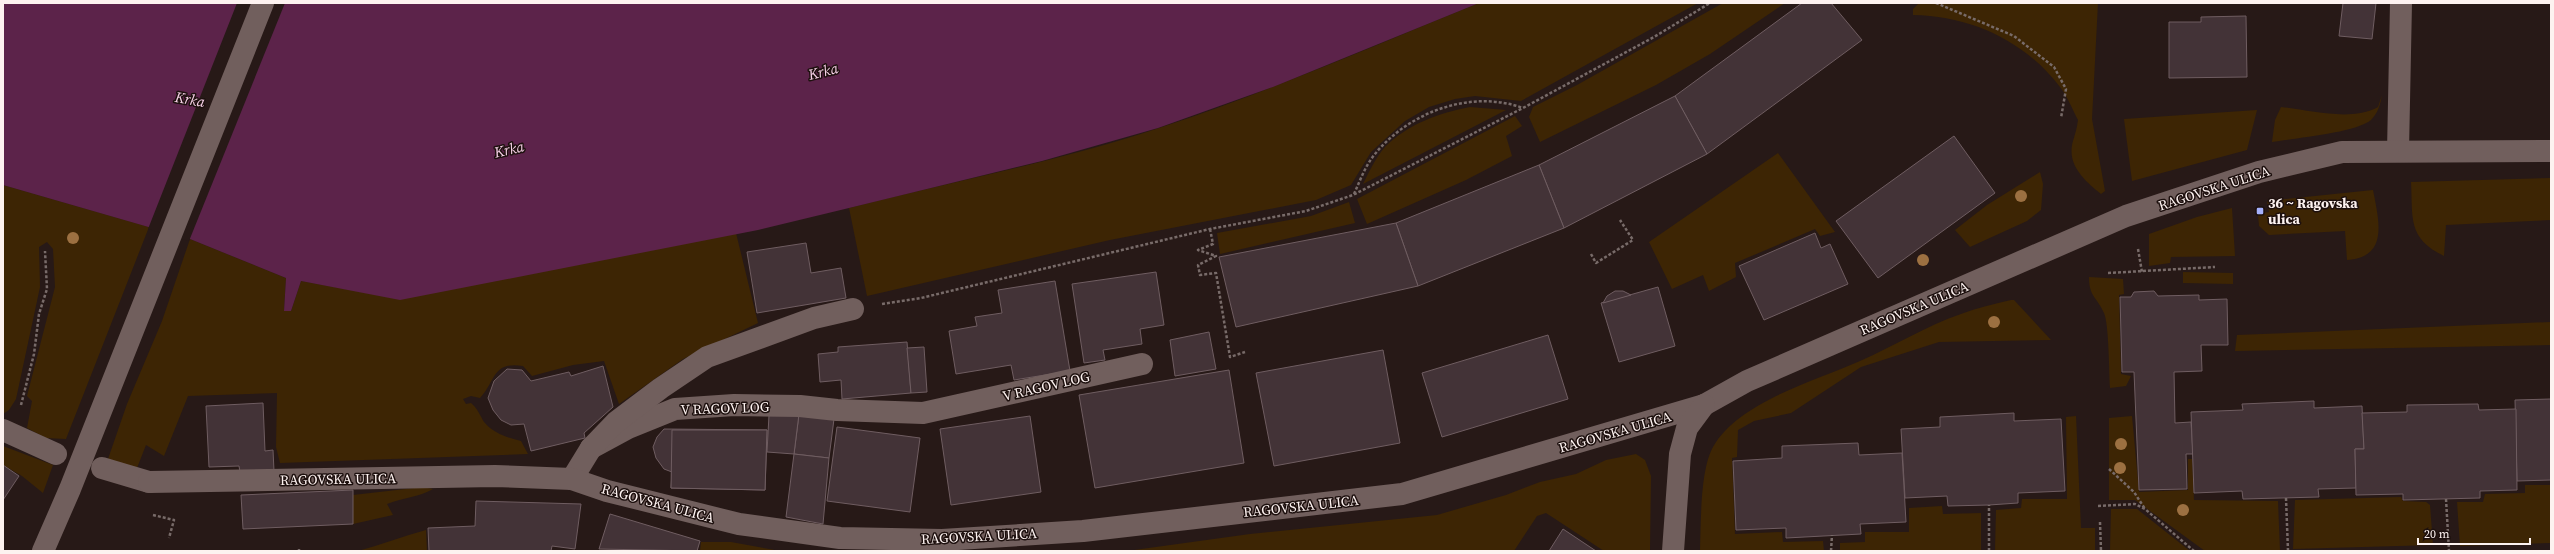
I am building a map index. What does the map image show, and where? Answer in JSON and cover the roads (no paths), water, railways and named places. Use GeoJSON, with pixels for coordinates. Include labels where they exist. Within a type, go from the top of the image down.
{"type":"FeatureCollection","features":[{"type":"Feature","properties":{"kind":"street"},"geometry":{"type":"LineString","coordinates":[[43,551],[70,490],[262,3]]}},
{"type":"Feature","properties":{"kind":"street"},"geometry":{"type":"LineString","coordinates":[[2398,151],[2401,3]]}},
{"type":"Feature","properties":{"kind":"street","name":"RAGOVSKA ULICA"},"geometry":{"type":"LineString","coordinates":[[102,468],[149,482],[495,476],[572,479],[607,491],[739,524],[840,538],[942,540],[1083,531],[1402,494],[1704,405],[1754,378],[2126,216],[2259,172],[2342,152],[2551,151]]}},
{"type":"Feature","properties":{"kind":"street"},"geometry":{"type":"LineString","coordinates":[[572,479],[590,448],[616,422],[672,380],[707,357],[814,318],[853,309]]}},
{"type":"Feature","properties":{"kind":"street","name":"V RAGOV LOG"},"geometry":{"type":"LineString","coordinates":[[590,448],[628,428],[675,409],[734,406],[800,406],[837,410],[923,412],[1142,364]]}},
{"type":"Feature","properties":{"kind":"street"},"geometry":{"type":"LineString","coordinates":[[1673,551],[1680,454],[1687,428],[1704,405]]}},
{"type":"Feature","properties":{"kind":"street"},"geometry":{"type":"LineString","coordinates":[[8,432],[56,454]]}},
{"type":"Feature","properties":{"kind":"water","name":"Krka"},"geometry":{"type":"Polygon","coordinates":[[[3,3],[1479,3],[1273,87],[1158,128],[1042,161],[758,230],[400,300],[301,281],[291,311],[284,311],[286,278],[190,239],[3,185],[3,3]]]}},
{"type":"Feature","properties":{"kind":"place","name":"36 ~ Ragovska ulica"},"geometry":{"type":"Point","coordinates":[2260,211]}}]}
